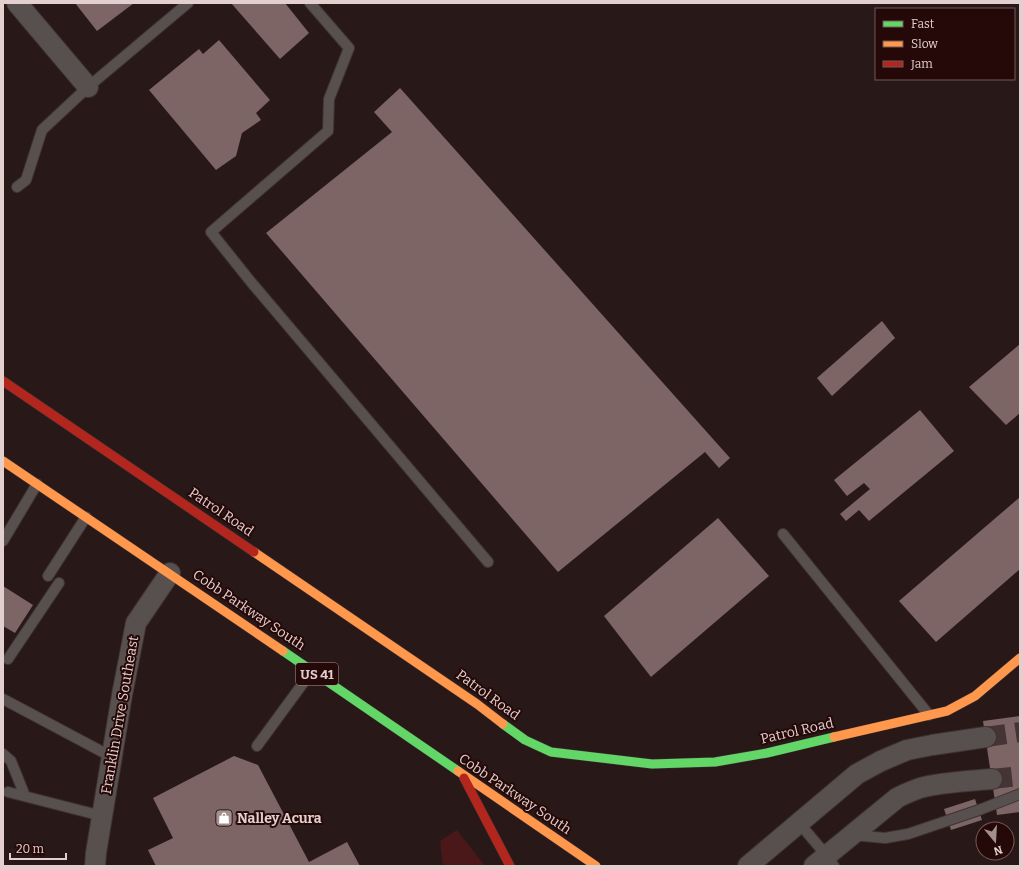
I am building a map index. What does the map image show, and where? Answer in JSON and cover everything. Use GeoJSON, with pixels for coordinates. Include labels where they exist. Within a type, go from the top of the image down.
{"type":"FeatureCollection","features":[{"type":"Feature","properties":{"kind":"street"},"geometry":{"type":"LineString","coordinates":[[17,3],[88,87]]}},
{"type":"Feature","properties":{"kind":"street","name":"Patrol Road"},"geometry":{"type":"LineString","coordinates":[[3,381],[471,700],[525,740],[551,752],[652,764],[714,762],[766,753],[929,715],[960,706],[975,696],[1020,658]]}},
{"type":"Feature","properties":{"kind":"street","name":"Cobb Parkway South"},"geometry":{"type":"LineString","coordinates":[[3,461],[170,573],[463,776],[596,866]]}},
{"type":"Feature","properties":{"kind":"street","name":"Franklin Drive Southeast"},"geometry":{"type":"LineString","coordinates":[[95,866],[122,695],[136,623],[170,573]]}},
{"type":"Feature","properties":{"kind":"street"},"geometry":{"type":"LineString","coordinates":[[748,866],[858,774],[881,761],[906,750],[986,737]]}},
{"type":"Feature","properties":{"kind":"street"},"geometry":{"type":"LineString","coordinates":[[463,776],[510,866]]}},
{"type":"Feature","properties":{"kind":"street"},"geometry":{"type":"LineString","coordinates":[[825,863],[851,835],[897,798],[908,792],[936,785],[992,779]]}},
{"type":"Feature","properties":{"kind":"lane"},"geometry":{"type":"LineString","coordinates":[[17,187],[26,180],[42,130],[88,87],[188,3]]}},
{"type":"Feature","properties":{"kind":"lane"},"geometry":{"type":"LineString","coordinates":[[310,3],[349,48],[329,99],[328,131],[211,232],[488,562]]}},
{"type":"Feature","properties":{"kind":"lane"},"geometry":{"type":"LineString","coordinates":[[3,541],[37,484]]}},
{"type":"Feature","properties":{"kind":"lane"},"geometry":{"type":"LineString","coordinates":[[48,576],[86,517]]}},
{"type":"Feature","properties":{"kind":"lane"},"geometry":{"type":"LineString","coordinates":[[784,534],[929,715]]}},
{"type":"Feature","properties":{"kind":"lane"},"geometry":{"type":"LineString","coordinates":[[8,658],[59,583]]}},
{"type":"Feature","properties":{"kind":"lane"},"geometry":{"type":"LineString","coordinates":[[257,746],[312,671]]}},
{"type":"Feature","properties":{"kind":"lane"},"geometry":{"type":"LineString","coordinates":[[3,699],[112,757]]}},
{"type":"Feature","properties":{"kind":"lane"},"geometry":{"type":"LineString","coordinates":[[3,754],[11,760],[25,796]]}},
{"type":"Feature","properties":{"kind":"lane"},"geometry":{"type":"LineString","coordinates":[[8,792],[102,816]]}},
{"type":"Feature","properties":{"kind":"lane"},"geometry":{"type":"LineString","coordinates":[[851,835],[885,838],[908,834],[979,810],[1020,794]]}},
{"type":"Feature","properties":{"kind":"lane"},"geometry":{"type":"LineString","coordinates":[[799,823],[825,863]]}},
{"type":"Feature","properties":{"kind":"shaded area"},"geometry":{"type":"Polygon","coordinates":[[[457,830],[485,866],[443,866],[440,841],[457,830]]]}},
{"type":"Feature","properties":{"kind":"building"},"geometry":{"type":"Polygon","coordinates":[[[75,3],[134,3],[97,31],[75,3]]]}},
{"type":"Feature","properties":{"kind":"building"},"geometry":{"type":"Polygon","coordinates":[[[231,3],[285,3],[309,33],[280,59],[231,3]]]}},
{"type":"Feature","properties":{"kind":"building"},"geometry":{"type":"Polygon","coordinates":[[[219,40],[270,100],[256,113],[261,120],[242,133],[236,156],[216,170],[149,90],[199,49],[203,54],[219,40]]]}},
{"type":"Feature","properties":{"kind":"building"},"geometry":{"type":"Polygon","coordinates":[[[400,88],[730,458],[719,468],[705,452],[558,572],[266,233],[392,132],[374,112],[400,88]]]}},
{"type":"Feature","properties":{"kind":"building"},"geometry":{"type":"Polygon","coordinates":[[[882,321],[895,338],[832,396],[817,378],[882,321]]]}},
{"type":"Feature","properties":{"kind":"building"},"geometry":{"type":"Polygon","coordinates":[[[1020,344],[1020,413],[1006,425],[969,387],[1020,344]]]}},
{"type":"Feature","properties":{"kind":"building"},"geometry":{"type":"Polygon","coordinates":[[[920,410],[954,451],[869,521],[859,510],[846,521],[840,514],[870,489],[864,483],[847,496],[834,480],[920,410]]]}},
{"type":"Feature","properties":{"kind":"building"},"geometry":{"type":"Polygon","coordinates":[[[1020,497],[1020,569],[936,642],[899,601],[1020,497]]]}},
{"type":"Feature","properties":{"kind":"building"},"geometry":{"type":"Polygon","coordinates":[[[718,518],[769,576],[651,677],[604,616],[718,518]]]}},
{"type":"Feature","properties":{"kind":"building"},"geometry":{"type":"Polygon","coordinates":[[[3,586],[33,605],[15,633],[3,626],[3,586]]]}},
{"type":"Feature","properties":{"kind":"building"},"geometry":{"type":"Polygon","coordinates":[[[1020,716],[1020,812],[997,815],[983,721],[1020,716]]]}},
{"type":"Feature","properties":{"kind":"building","name":"Nalley Acura"},"geometry":{"type":"Polygon","coordinates":[[[234,756],[258,765],[309,862],[347,842],[360,866],[156,866],[148,850],[173,838],[153,798],[234,756]]]}},
{"type":"Feature","properties":{"kind":"building"},"geometry":{"type":"Polygon","coordinates":[[[975,799],[982,820],[951,830],[944,809],[975,799]]]}},
{"type":"Feature","properties":{"kind":"tunnel"},"geometry":{"type":"LineString","coordinates":[[986,737],[1020,732]]}},
{"type":"Feature","properties":{"kind":"tunnel"},"geometry":{"type":"LineString","coordinates":[[992,779],[1020,776]]}},
{"type":"Feature","properties":{"kind":"traffic: fast"},"geometry":{"type":"LineString","coordinates":[[283,651],[458,771]]}},
{"type":"Feature","properties":{"kind":"traffic: fast"},"geometry":{"type":"LineString","coordinates":[[503,724],[525,740],[551,752],[652,764],[715,762],[767,753],[834,737]]}},
{"type":"Feature","properties":{"kind":"traffic: slow"},"geometry":{"type":"LineString","coordinates":[[3,461],[283,651]]}},
{"type":"Feature","properties":{"kind":"traffic: slow"},"geometry":{"type":"LineString","coordinates":[[254,552],[477,704],[503,724]]}},
{"type":"Feature","properties":{"kind":"traffic: slow"},"geometry":{"type":"LineString","coordinates":[[834,737],[947,711],[975,696],[1020,658]]}},
{"type":"Feature","properties":{"kind":"traffic: slow"},"geometry":{"type":"LineString","coordinates":[[458,771],[596,866]]}},
{"type":"Feature","properties":{"kind":"traffic: jam"},"geometry":{"type":"LineString","coordinates":[[3,381],[254,552]]}},
{"type":"Feature","properties":{"kind":"traffic: jam"},"geometry":{"type":"LineString","coordinates":[[464,778],[510,866]]}},
{"type":"Feature","properties":{"kind":"place","name":"Nalley Acura"},"geometry":{"type":"Point","coordinates":[224,818]}}]}
